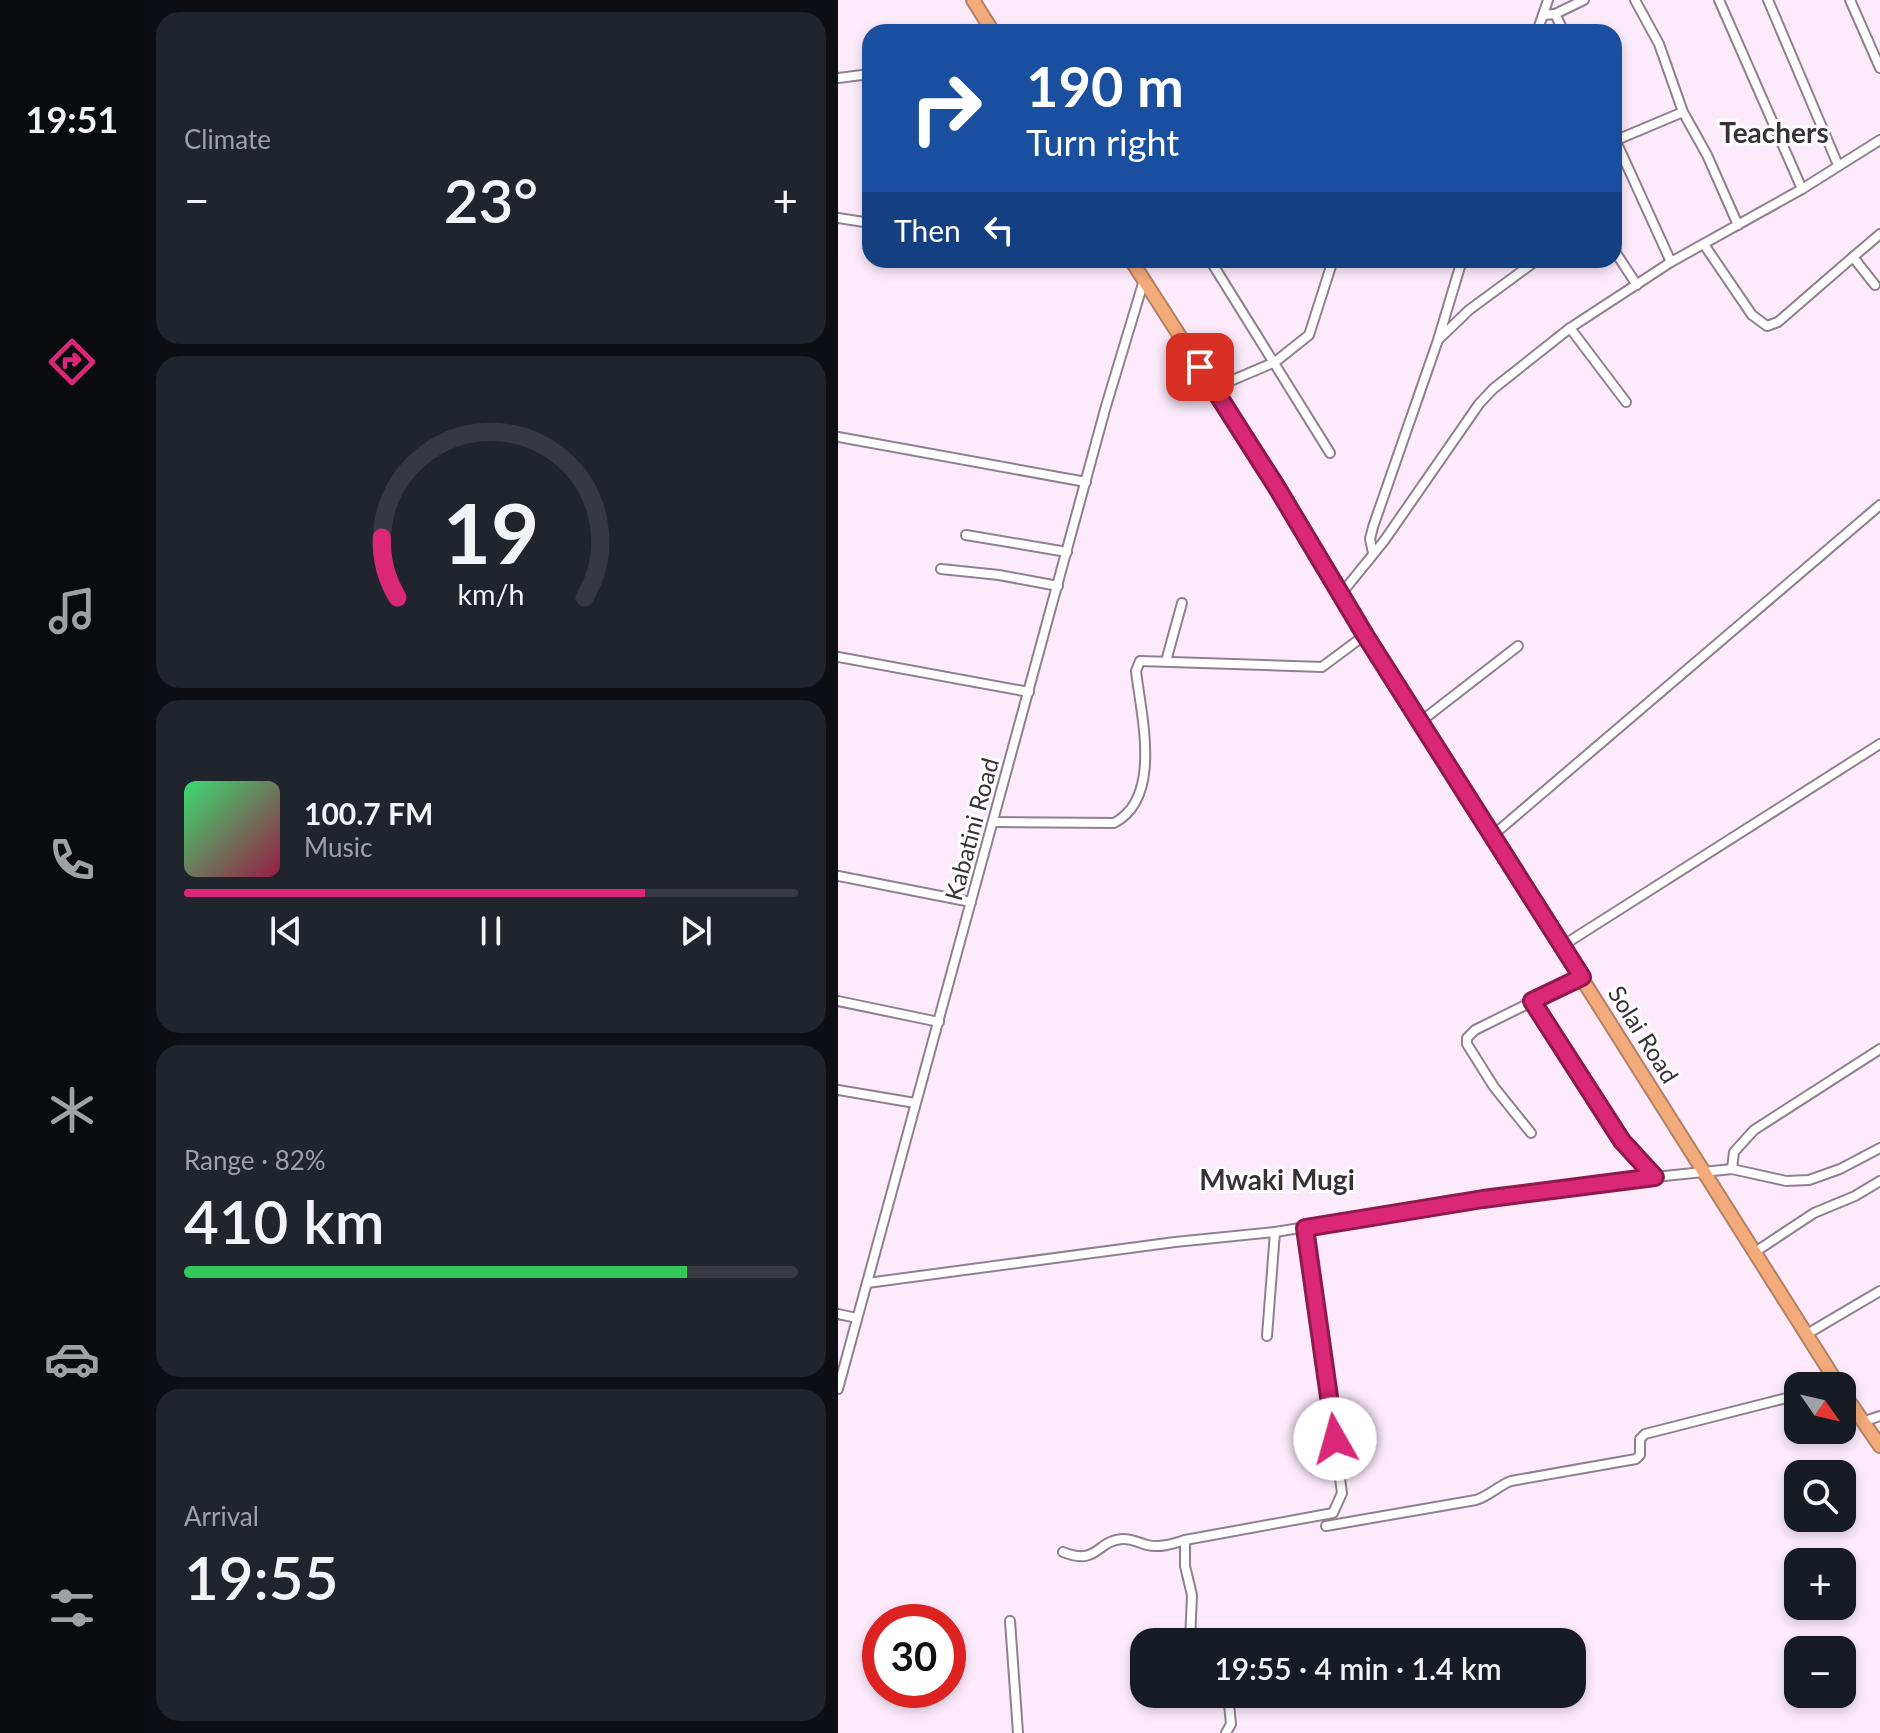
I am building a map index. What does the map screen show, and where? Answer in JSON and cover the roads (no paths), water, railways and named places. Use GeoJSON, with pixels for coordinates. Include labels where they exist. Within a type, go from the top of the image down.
{"type":"FeatureCollection","features":[{"type":"Feature","properties":{"kind":"highway"},"geometry":{"type":"LineString","coordinates":[[973,0],[988,24]]}},
{"type":"Feature","properties":{"kind":"highway","name":"Solai Road"},"geometry":{"type":"LineString","coordinates":[[1136,268],[1830,1372]]}},
{"type":"Feature","properties":{"kind":"highway"},"geometry":{"type":"LineString","coordinates":[[1856,1413],[1880,1446]]}},
{"type":"Feature","properties":{"kind":"street"},"geometry":{"type":"LineString","coordinates":[[1540,24],[1548,0]]}},
{"type":"Feature","properties":{"kind":"street"},"geometry":{"type":"LineString","coordinates":[[1543,15],[1555,14],[1584,0]]}},
{"type":"Feature","properties":{"kind":"street"},"geometry":{"type":"LineString","coordinates":[[1635,0],[1659,44],[1683,112],[1707,155],[1738,225]]}},
{"type":"Feature","properties":{"kind":"street"},"geometry":{"type":"LineString","coordinates":[[1719,0],[1802,189]]}},
{"type":"Feature","properties":{"kind":"street"},"geometry":{"type":"LineString","coordinates":[[1768,0],[1838,165]]}},
{"type":"Feature","properties":{"kind":"street"},"geometry":{"type":"LineString","coordinates":[[1850,0],[1880,68]]}},
{"type":"Feature","properties":{"kind":"street"},"geometry":{"type":"LineString","coordinates":[[1555,14],[1560,24]]}},
{"type":"Feature","properties":{"kind":"street"},"geometry":{"type":"LineString","coordinates":[[838,78],[862,75]]}},
{"type":"Feature","properties":{"kind":"street"},"geometry":{"type":"LineString","coordinates":[[1622,136],[1683,112]]}},
{"type":"Feature","properties":{"kind":"street"},"geometry":{"type":"LineString","coordinates":[[1341,594],[1493,389],[1570,328],[1671,262],[1705,246],[1880,140]]}},
{"type":"Feature","properties":{"kind":"street"},"geometry":{"type":"LineString","coordinates":[[1622,156],[1671,262]]}},
{"type":"Feature","properties":{"kind":"street"},"geometry":{"type":"LineString","coordinates":[[838,218],[862,222]]}},
{"type":"Feature","properties":{"kind":"street"},"geometry":{"type":"LineString","coordinates":[[1705,246],[1752,315],[1767,326],[1778,322],[1880,234]]}},
{"type":"Feature","properties":{"kind":"street"},"geometry":{"type":"LineString","coordinates":[[1853,257],[1875,285]]}},
{"type":"Feature","properties":{"kind":"street"},"geometry":{"type":"LineString","coordinates":[[1622,262],[1637,285]]}},
{"type":"Feature","properties":{"kind":"street"},"geometry":{"type":"LineString","coordinates":[[1215,268],[1330,453]]}},
{"type":"Feature","properties":{"kind":"street"},"geometry":{"type":"LineString","coordinates":[[1214,388],[1275,362],[1309,335],[1330,268]]}},
{"type":"Feature","properties":{"kind":"street"},"geometry":{"type":"LineString","coordinates":[[1373,553],[1370,539],[1373,527],[1460,268]]}},
{"type":"Feature","properties":{"kind":"street"},"geometry":{"type":"LineString","coordinates":[[1438,340],[1469,310],[1526,268]]}},
{"type":"Feature","properties":{"kind":"street","name":"Kabatini Road"},"geometry":{"type":"LineString","coordinates":[[838,1389],[1144,280]]}},
{"type":"Feature","properties":{"kind":"street"},"geometry":{"type":"LineString","coordinates":[[1570,328],[1626,402]]}},
{"type":"Feature","properties":{"kind":"street"},"geometry":{"type":"LineString","coordinates":[[838,437],[1086,482]]}},
{"type":"Feature","properties":{"kind":"street"},"geometry":{"type":"LineString","coordinates":[[1492,836],[1880,505]]}},
{"type":"Feature","properties":{"kind":"street"},"geometry":{"type":"LineString","coordinates":[[966,535],[1067,552]]}},
{"type":"Feature","properties":{"kind":"street"},"geometry":{"type":"LineString","coordinates":[[941,569],[999,575],[1058,586]]}},
{"type":"Feature","properties":{"kind":"street"},"geometry":{"type":"LineString","coordinates":[[1166,661],[1182,603]]}},
{"type":"Feature","properties":{"kind":"street"},"geometry":{"type":"LineString","coordinates":[[993,822],[1114,823],[1127,816],[1137,802],[1145,780],[1137,665],[1146,660],[1236,666],[1322,667],[1365,635]]}},
{"type":"Feature","properties":{"kind":"street"},"geometry":{"type":"LineString","coordinates":[[1420,722],[1518,646]]}},
{"type":"Feature","properties":{"kind":"street"},"geometry":{"type":"LineString","coordinates":[[838,657],[1029,692]]}},
{"type":"Feature","properties":{"kind":"street"},"geometry":{"type":"LineString","coordinates":[[1562,946],[1880,744]]}},
{"type":"Feature","properties":{"kind":"street"},"geometry":{"type":"LineString","coordinates":[[838,876],[971,902]]}},
{"type":"Feature","properties":{"kind":"street"},"geometry":{"type":"LineString","coordinates":[[1531,1133],[1494,1087],[1467,1044],[1467,1038],[1475,1030],[1582,977]]}},
{"type":"Feature","properties":{"kind":"street"},"geometry":{"type":"LineString","coordinates":[[838,1001],[939,1022]]}},
{"type":"Feature","properties":{"kind":"street"},"geometry":{"type":"LineString","coordinates":[[1532,1001],[1622,1141],[1655,1177]]}},
{"type":"Feature","properties":{"kind":"street"},"geometry":{"type":"LineString","coordinates":[[1732,1169],[1734,1152],[1754,1130],[1880,1049]]}},
{"type":"Feature","properties":{"kind":"street"},"geometry":{"type":"LineString","coordinates":[[838,1090],[915,1103]]}},
{"type":"Feature","properties":{"kind":"street"},"geometry":{"type":"LineString","coordinates":[[867,1283],[1305,1228],[1483,1199],[1704,1171],[1732,1169],[1786,1181],[1809,1180],[1840,1169],[1880,1148]]}},
{"type":"Feature","properties":{"kind":"street"},"geometry":{"type":"LineString","coordinates":[[1755,1252],[1814,1213],[1855,1196],[1880,1181]]}},
{"type":"Feature","properties":{"kind":"street"},"geometry":{"type":"LineString","coordinates":[[1063,1552],[1077,1558],[1090,1556],[1119,1538],[1149,1546],[1167,1546],[1333,1513],[1342,1493],[1305,1228]]}},
{"type":"Feature","properties":{"kind":"street"},"geometry":{"type":"LineString","coordinates":[[1267,1336],[1275,1232]]}},
{"type":"Feature","properties":{"kind":"street"},"geometry":{"type":"LineString","coordinates":[[1807,1334],[1880,1291]]}},
{"type":"Feature","properties":{"kind":"street"},"geometry":{"type":"LineString","coordinates":[[838,1314],[857,1318]]}},
{"type":"Feature","properties":{"kind":"street"},"geometry":{"type":"LineString","coordinates":[[1326,1526],[1476,1500],[1511,1481],[1636,1459],[1640,1455],[1640,1439],[1645,1434],[1784,1399]]}},
{"type":"Feature","properties":{"kind":"street"},"geometry":{"type":"LineString","coordinates":[[1862,1422],[1880,1416]]}},
{"type":"Feature","properties":{"kind":"street"},"geometry":{"type":"LineString","coordinates":[[1185,1540],[1185,1566],[1192,1595],[1191,1628]]}},
{"type":"Feature","properties":{"kind":"street"},"geometry":{"type":"LineString","coordinates":[[1010,1621],[1018,1733]]}},
{"type":"Feature","properties":{"kind":"street"},"geometry":{"type":"LineString","coordinates":[[1226,1733],[1231,1724],[1229,1708]]}},
{"type":"Feature","properties":{"kind":"district","name":"Teachers"},"geometry":{"type":"Point","coordinates":[1774,132]}},
{"type":"Feature","properties":{"kind":"district","name":"Mwaki Mugi"},"geometry":{"type":"Point","coordinates":[1277,1179]}}]}
